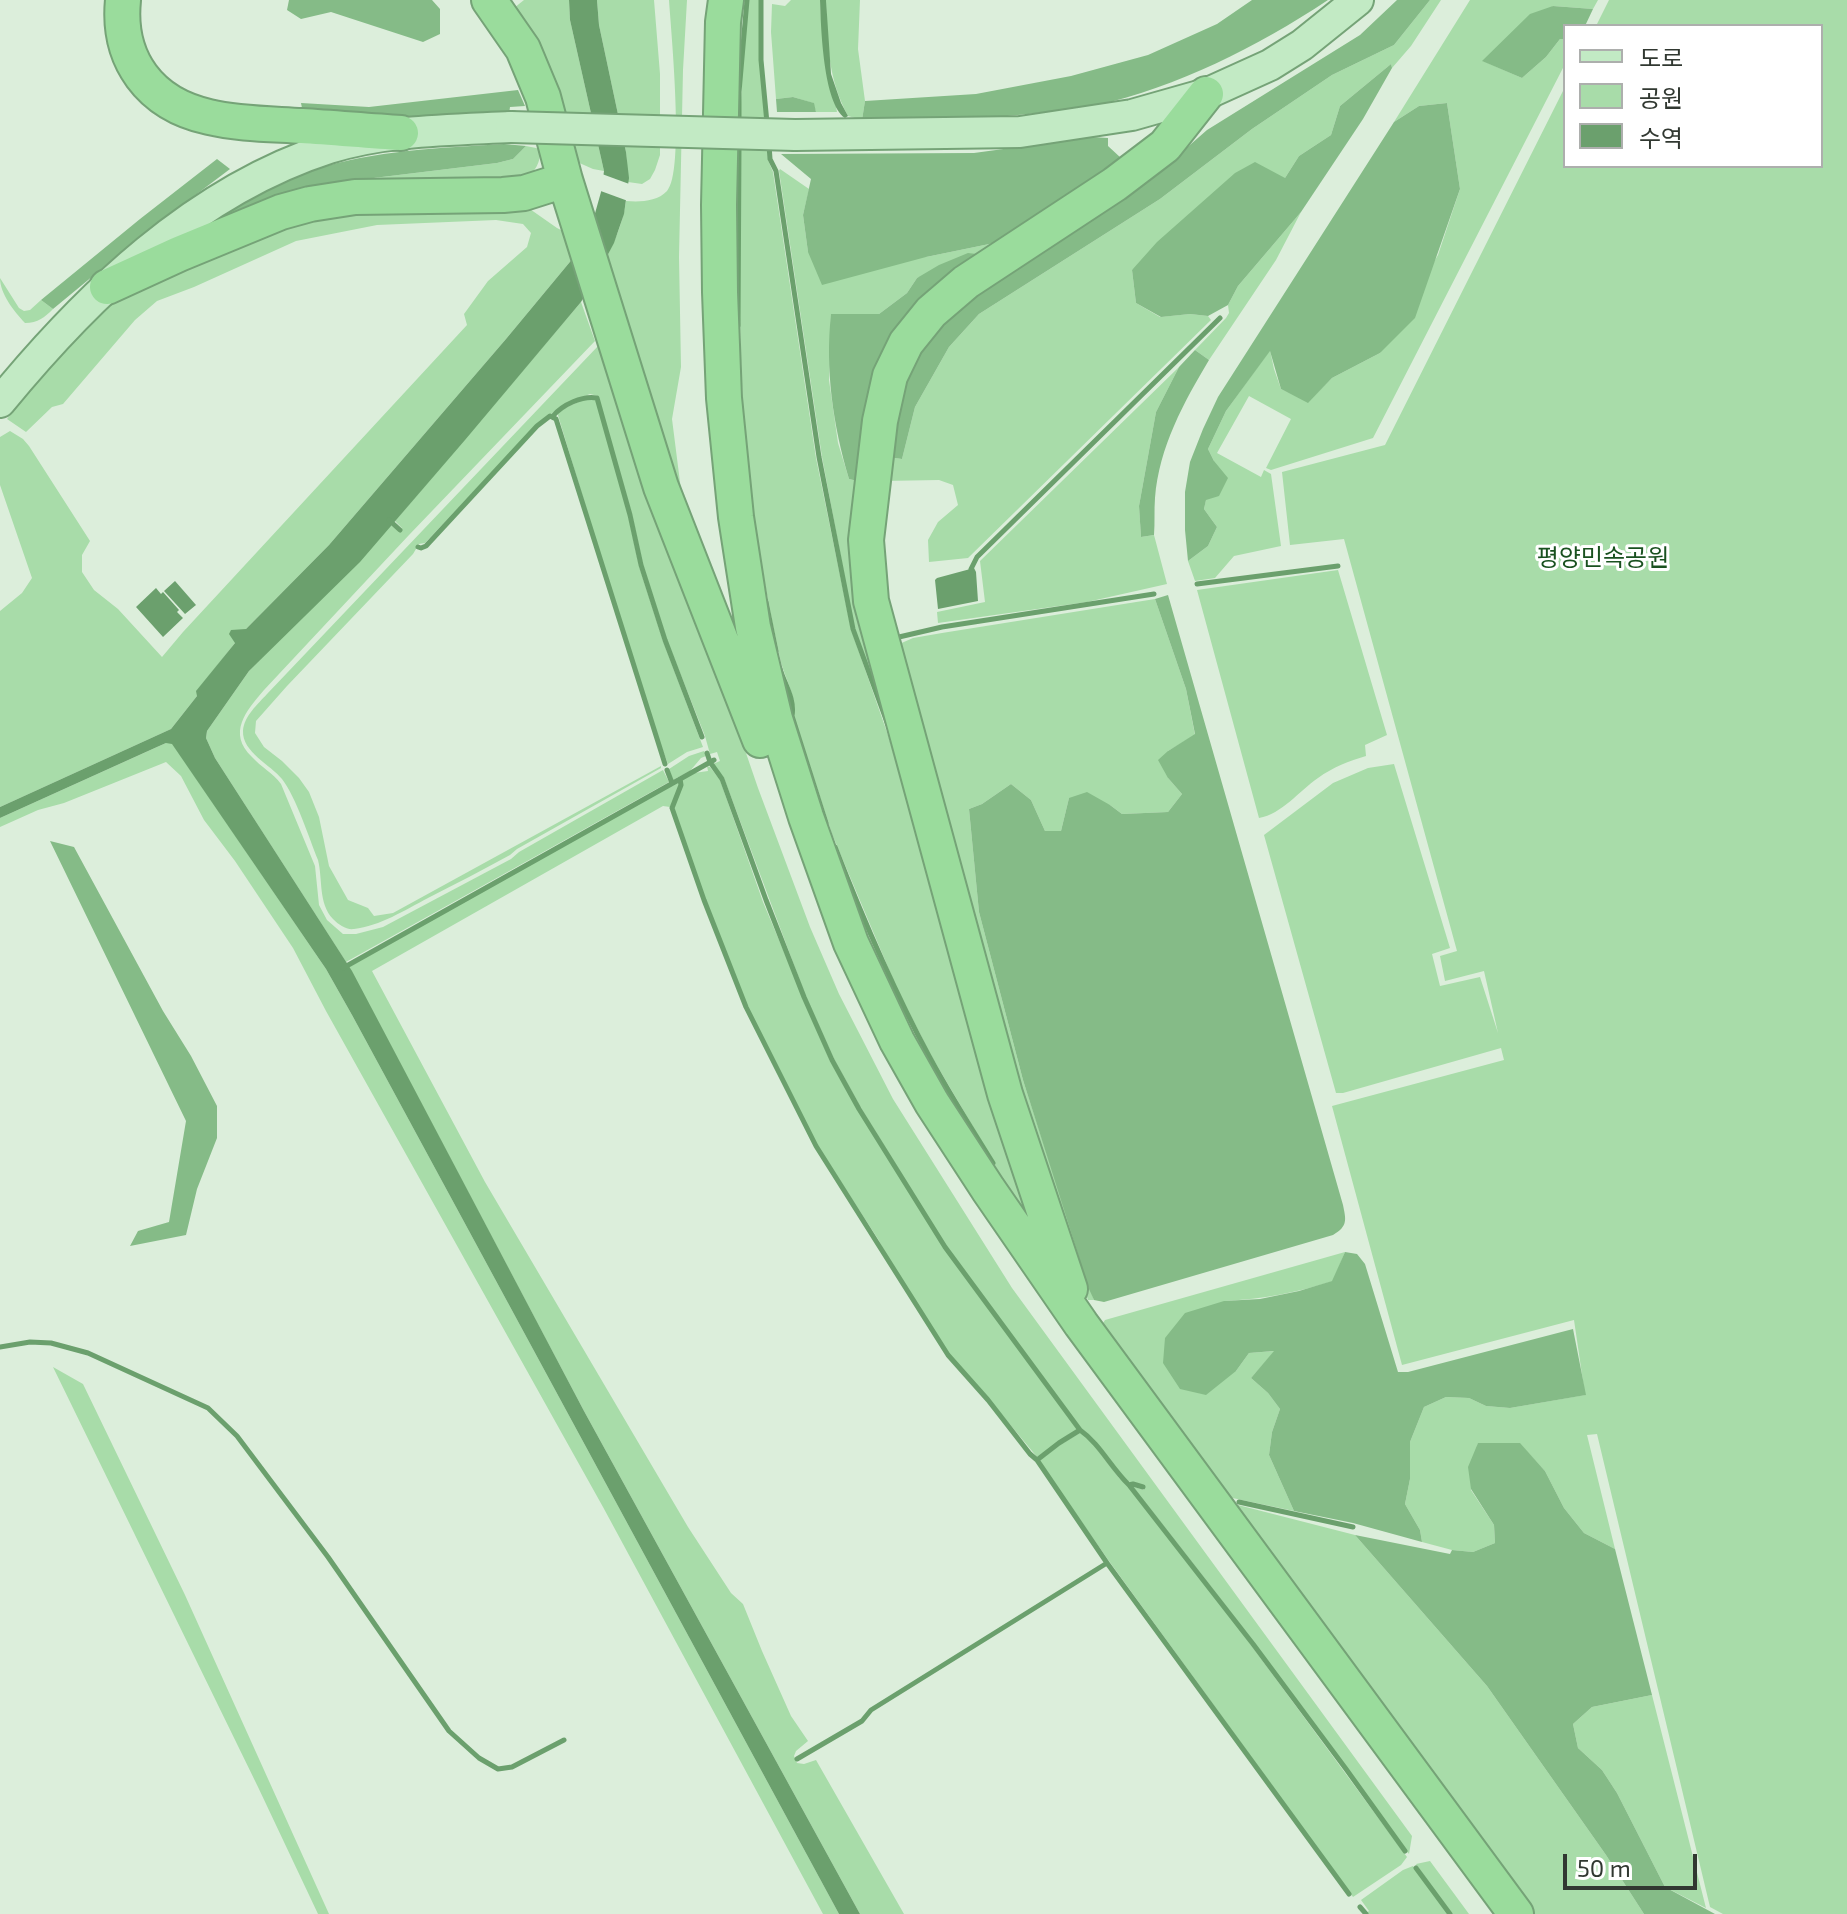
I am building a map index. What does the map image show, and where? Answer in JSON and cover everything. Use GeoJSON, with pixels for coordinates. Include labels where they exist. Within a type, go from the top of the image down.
{"type":"FeatureCollection","features":[{"type":"Feature","properties":{"kind":"highway"},"geometry":{"type":"LineString","coordinates":[[123,0],[124,39],[132,63],[165,100],[207,117],[401,133]]}},
{"type":"Feature","properties":{"kind":"highway"},"geometry":{"type":"LineString","coordinates":[[489,0],[523,49],[543,97],[565,180],[661,487],[760,740]]}},
{"type":"Feature","properties":{"kind":"highway"},"geometry":{"type":"LineString","coordinates":[[705,0],[702,25],[701,205],[703,403],[715,512],[734,631],[760,740],[784,820],[834,945],[924,1123],[978,1208],[1491,1914]]}},
{"type":"Feature","properties":{"kind":"highway"},"geometry":{"type":"LineString","coordinates":[[726,0],[719,205],[724,398],[736,517],[751,611],[775,719],[851,943],[897,1041],[932,1103],[988,1189],[1081,1324],[1516,1914]]}},
{"type":"Feature","properties":{"kind":"highway"},"geometry":{"type":"LineString","coordinates":[[1081,1324],[1005,1094],[871,601],[866,540],[880,421],[890,376],[906,343],[931,312],[966,282],[1115,184],[1165,146],[1206,94]]}},
{"type":"Feature","properties":{"kind":"highway"},"geometry":{"type":"LineString","coordinates":[[107,287],[281,212],[310,204],[355,197],[503,195],[524,193],[565,180]]}},
{"type":"Feature","properties":{"kind":"main road"},"geometry":{"type":"LineString","coordinates":[[0,402],[39,354],[107,287],[172,232],[229,194],[277,168],[332,147],[401,133],[511,127],[795,135],[1020,132],[1132,115],[1206,94],[1270,65],[1302,45],[1358,0]]}},
{"type":"Feature","properties":{"kind":"green space"},"geometry":{"type":"Polygon","coordinates":[[[524,0],[569,0],[570,20],[604,171],[575,161],[514,8],[524,0]]]}},
{"type":"Feature","properties":{"kind":"green space"},"geometry":{"type":"Polygon","coordinates":[[[597,0],[654,0],[660,74],[660,155],[650,179],[642,184],[628,182],[626,152],[599,25],[597,0]]]}},
{"type":"Feature","properties":{"kind":"green space"},"geometry":{"type":"Polygon","coordinates":[[[669,0],[687,0],[679,257],[681,367],[672,419],[681,490],[699,533],[692,541],[604,262],[618,233],[626,201],[658,197],[667,191],[672,179],[676,131],[669,0]]]}},
{"type":"Feature","properties":{"kind":"green space"},"geometry":{"type":"Polygon","coordinates":[[[749,0],[759,0],[768,160],[773,172],[816,458],[851,629],[889,738],[911,815],[917,825],[1032,1224],[990,1169],[995,1164],[932,1057],[898,991],[832,834],[794,716],[792,694],[780,658],[753,509],[742,393],[741,125],[749,0]]]}},
{"type":"Feature","properties":{"kind":"green space"},"geometry":{"type":"Polygon","coordinates":[[[791,0],[820,0],[837,112],[816,112],[813,103],[793,97],[776,99],[772,4],[785,6],[791,0]]]}},
{"type":"Feature","properties":{"kind":"green space"},"geometry":{"type":"Polygon","coordinates":[[[826,0],[860,0],[858,49],[865,101],[862,120],[848,116],[836,88],[828,45],[826,0]]]}},
{"type":"Feature","properties":{"kind":"green space"},"geometry":{"type":"Polygon","coordinates":[[[1430,0],[1441,0],[1411,46],[1392,68],[1391,64],[1340,106],[1331,135],[1299,156],[1285,178],[1132,270],[1136,303],[1160,317],[1190,314],[1208,316],[1211,320],[968,558],[929,562],[928,540],[938,522],[958,505],[953,485],[939,480],[882,481],[888,457],[902,459],[915,407],[949,347],[979,314],[1160,199],[1252,129],[1332,75],[1394,45],[1430,0]]]}},
{"type":"Feature","properties":{"kind":"green space"},"geometry":{"type":"Polygon","coordinates":[[[1470,0],[1598,0],[1593,9],[1553,6],[1483,61],[1522,78],[1563,39],[1563,68],[1373,438],[1271,470],[1266,468],[1291,419],[1249,396],[1217,453],[1261,477],[1264,470],[1271,474],[1281,546],[1234,556],[1215,578],[1195,581],[1188,561],[1208,546],[1217,527],[1204,509],[1214,461],[1208,449],[1226,411],[1270,350],[1281,389],[1308,402],[1332,378],[1380,353],[1438,255],[1460,189],[1447,103],[1419,106],[1394,122],[1470,0]]]}},
{"type":"Feature","properties":{"kind":"green space","name":"평양민속공원"},"geometry":{"type":"Polygon","coordinates":[[[1609,0],[1847,0],[1847,1914],[1723,1914],[1710,1907],[1597,1434],[1587,1435],[1615,1549],[1584,1533],[1564,1508],[1545,1471],[1519,1443],[1478,1443],[1471,1490],[1494,1525],[1495,1543],[1473,1552],[1422,1542],[1420,1530],[1405,1504],[1410,1479],[1410,1442],[1424,1407],[1446,1397],[1469,1398],[1486,1406],[1510,1408],[1585,1395],[1574,1320],[1402,1365],[1332,1106],[1504,1060],[1501,1048],[1336,1093],[1264,835],[1333,783],[1368,768],[1394,764],[1450,948],[1432,954],[1440,986],[1480,977],[1498,1033],[1484,971],[1445,981],[1440,956],[1457,951],[1344,539],[1290,545],[1282,472],[1385,445],[1563,91],[1563,168],[1823,168],[1823,24],[1597,24],[1609,0]]]}},
{"type":"Feature","properties":{"kind":"green space"},"geometry":{"type":"Polygon","coordinates":[[[526,146],[541,149],[537,166],[526,179],[349,181],[497,163],[513,159],[526,146]]]}},
{"type":"Feature","properties":{"kind":"green space"},"geometry":{"type":"Polygon","coordinates":[[[780,169],[809,189],[803,215],[808,252],[926,257],[999,242],[985,255],[917,278],[907,293],[879,314],[831,314],[829,380],[838,443],[849,479],[862,482],[893,733],[854,627],[822,457],[780,169]]]}},
{"type":"Feature","properties":{"kind":"green space"},"geometry":{"type":"Polygon","coordinates":[[[527,207],[569,234],[574,257],[329,545],[246,629],[171,729],[0,807],[0,611],[22,593],[32,578],[0,485],[0,437],[10,431],[29,446],[90,541],[82,555],[82,572],[94,590],[118,609],[162,657],[467,325],[464,314],[488,281],[527,247],[531,233],[523,224],[496,220],[377,225],[296,241],[157,301],[135,320],[63,404],[52,407],[26,432],[7,419],[51,364],[112,300],[172,265],[340,210],[527,207]]]}},
{"type":"Feature","properties":{"kind":"green space"},"geometry":{"type":"Polygon","coordinates":[[[1301,212],[1276,260],[1209,360],[1195,350],[1226,318],[1228,305],[1238,286],[1301,212]]]}},
{"type":"Feature","properties":{"kind":"green space"},"geometry":{"type":"Polygon","coordinates":[[[0,278],[24,311],[30,310],[41,300],[53,309],[41,319],[25,323],[5,296],[0,278]]]}},
{"type":"Feature","properties":{"kind":"green space"},"geometry":{"type":"Polygon","coordinates":[[[581,302],[595,341],[264,690],[242,722],[241,739],[252,757],[281,784],[315,866],[319,905],[327,920],[343,934],[383,927],[511,859],[663,770],[669,782],[346,962],[215,758],[206,738],[207,731],[249,671],[391,525],[400,531],[402,528],[395,521],[581,302]]]}},
{"type":"Feature","properties":{"kind":"green space"},"geometry":{"type":"Polygon","coordinates":[[[599,345],[669,529],[758,788],[810,927],[839,994],[893,1099],[1012,1288],[1412,1836],[1409,1854],[1273,1668],[1132,1486],[1144,1490],[1145,1486],[1128,1481],[1114,1469],[946,1246],[861,1108],[834,1059],[806,997],[724,778],[713,764],[720,761],[717,752],[710,754],[667,640],[643,565],[598,396],[590,394],[565,404],[537,424],[425,543],[419,544],[413,554],[287,686],[256,721],[255,733],[264,747],[299,778],[309,792],[319,817],[329,866],[348,900],[368,908],[374,916],[393,913],[661,768],[510,855],[383,921],[348,929],[328,913],[318,860],[297,807],[282,779],[247,745],[243,731],[246,720],[267,694],[599,345]]]}},
{"type":"Feature","properties":{"kind":"green space"},"geometry":{"type":"Polygon","coordinates":[[[1179,367],[1156,412],[1139,506],[1141,537],[1154,535],[1167,584],[1087,602],[938,623],[937,612],[985,602],[980,561],[1179,367]]]}},
{"type":"Feature","properties":{"kind":"green space"},"geometry":{"type":"Polygon","coordinates":[[[589,397],[596,399],[639,566],[703,747],[687,752],[668,764],[557,412],[589,397]]]}},
{"type":"Feature","properties":{"kind":"green space"},"geometry":{"type":"Polygon","coordinates":[[[1338,570],[1387,735],[1365,745],[1366,756],[1329,771],[1283,807],[1259,818],[1197,590],[1338,570]]]}},
{"type":"Feature","properties":{"kind":"green space"},"geometry":{"type":"Polygon","coordinates":[[[1155,599],[1186,689],[1195,735],[1168,751],[1168,778],[1182,794],[1168,812],[1122,814],[1110,805],[1069,798],[1061,831],[1045,831],[1031,800],[1011,784],[969,809],[979,912],[1023,1080],[1094,1300],[1088,1300],[1046,1180],[897,645],[913,638],[1155,599]]]}},
{"type":"Feature","properties":{"kind":"green space"},"geometry":{"type":"Polygon","coordinates":[[[172,743],[326,969],[839,1914],[823,1914],[603,1507],[293,948],[204,820],[181,776],[166,762],[0,827],[0,818],[172,743]]]}},
{"type":"Feature","properties":{"kind":"green space"},"geometry":{"type":"Polygon","coordinates":[[[704,751],[706,756],[690,771],[673,780],[669,769],[689,756],[704,751]]]}},
{"type":"Feature","properties":{"kind":"green space"},"geometry":{"type":"Polygon","coordinates":[[[707,766],[720,780],[763,902],[830,1061],[943,1247],[1078,1429],[1037,1457],[949,1354],[817,1145],[747,1007],[673,808],[683,785],[681,780],[694,773],[708,771],[707,766]]]}},
{"type":"Feature","properties":{"kind":"green space"},"geometry":{"type":"Polygon","coordinates":[[[678,781],[680,785],[670,807],[663,806],[372,971],[485,1182],[688,1527],[731,1593],[743,1604],[791,1716],[808,1741],[796,1751],[794,1756],[797,1763],[816,1760],[904,1914],[860,1914],[584,1411],[349,967],[678,781]]]}},
{"type":"Feature","properties":{"kind":"green space"},"geometry":{"type":"Polygon","coordinates":[[[1345,1252],[1333,1281],[1279,1295],[1224,1301],[1236,1371],[1249,1353],[1275,1351],[1251,1378],[1280,1409],[1272,1432],[1269,1455],[1294,1511],[1223,1496],[1101,1326],[1105,1320],[1345,1252]]]}},
{"type":"Feature","properties":{"kind":"green space"},"geometry":{"type":"Polygon","coordinates":[[[53,1367],[83,1384],[185,1595],[329,1914],[318,1914],[53,1367]]]}},
{"type":"Feature","properties":{"kind":"green space"},"geometry":{"type":"Polygon","coordinates":[[[1081,1432],[1128,1485],[1206,1584],[1407,1857],[1401,1865],[1353,1897],[1039,1461],[1081,1432]]]}},
{"type":"Feature","properties":{"kind":"green space"},"geometry":{"type":"Polygon","coordinates":[[[1233,1506],[1355,1535],[1487,1686],[1644,1914],[1531,1914],[1233,1506]]]}},
{"type":"Feature","properties":{"kind":"green space"},"geometry":{"type":"Polygon","coordinates":[[[1652,1695],[1706,1908],[1665,1887],[1617,1793],[1602,1770],[1578,1748],[1573,1724],[1592,1707],[1652,1695]]]}},
{"type":"Feature","properties":{"kind":"green space"},"geometry":{"type":"Polygon","coordinates":[[[1430,1861],[1469,1914],[1451,1914],[1416,1864],[1430,1861]]]}},
{"type":"Feature","properties":{"kind":"green space"},"geometry":{"type":"Polygon","coordinates":[[[1413,1866],[1448,1914],[1365,1914],[1369,1911],[1361,1900],[1413,1866]]]}},
{"type":"Feature","properties":{"kind":"shaded area"},"geometry":{"type":"Polygon","coordinates":[[[289,0],[432,0],[440,9],[440,34],[423,42],[331,12],[301,19],[287,10],[289,0]]]}},
{"type":"Feature","properties":{"kind":"shaded area"},"geometry":{"type":"Polygon","coordinates":[[[1252,0],[1328,0],[1216,64],[1126,98],[1094,106],[981,118],[862,120],[865,101],[976,94],[1071,76],[1148,55],[1217,24],[1252,0]]]}},
{"type":"Feature","properties":{"kind":"shaded area"},"geometry":{"type":"Polygon","coordinates":[[[1397,0],[1430,0],[1394,45],[1332,75],[1252,129],[1160,199],[979,314],[949,347],[915,407],[902,459],[888,457],[897,401],[911,369],[930,340],[967,302],[1150,180],[1207,130],[1360,35],[1397,0]]]}},
{"type":"Feature","properties":{"kind":"shaded area"},"geometry":{"type":"Polygon","coordinates":[[[1553,6],[1593,9],[1586,24],[1563,24],[1563,39],[1522,78],[1482,61],[1530,14],[1553,6]]]}},
{"type":"Feature","properties":{"kind":"shaded area"},"geometry":{"type":"Polygon","coordinates":[[[1391,64],[1392,68],[1363,119],[1301,212],[1238,286],[1228,305],[1208,316],[1161,317],[1136,303],[1132,270],[1157,242],[1235,173],[1255,162],[1285,178],[1299,156],[1331,135],[1340,106],[1391,64]]]}},
{"type":"Feature","properties":{"kind":"shaded area"},"geometry":{"type":"Polygon","coordinates":[[[518,90],[525,106],[510,107],[509,114],[375,117],[303,113],[301,103],[369,107],[518,90]]]}},
{"type":"Feature","properties":{"kind":"shaded area"},"geometry":{"type":"Polygon","coordinates":[[[793,97],[814,103],[816,112],[777,112],[776,99],[793,97]]]}},
{"type":"Feature","properties":{"kind":"shaded area"},"geometry":{"type":"Polygon","coordinates":[[[1447,103],[1460,189],[1415,318],[1380,353],[1332,378],[1308,403],[1281,389],[1270,351],[1226,411],[1208,449],[1228,478],[1219,496],[1206,500],[1204,509],[1217,527],[1208,546],[1188,561],[1185,492],[1190,462],[1218,397],[1394,122],[1419,106],[1447,103]]]}},
{"type":"Feature","properties":{"kind":"shaded area"},"geometry":{"type":"Polygon","coordinates":[[[1092,137],[1108,138],[1108,146],[1121,158],[1116,169],[999,242],[926,257],[822,285],[808,252],[803,215],[811,179],[781,154],[974,153],[1092,137]]]}},
{"type":"Feature","properties":{"kind":"shaded area"},"geometry":{"type":"Polygon","coordinates":[[[504,144],[526,146],[513,159],[497,163],[349,181],[188,237],[264,190],[337,163],[384,154],[504,144]]]}},
{"type":"Feature","properties":{"kind":"shaded area"},"geometry":{"type":"Polygon","coordinates":[[[217,159],[230,169],[145,233],[53,309],[41,300],[140,219],[217,159]]]}},
{"type":"Feature","properties":{"kind":"shaded area"},"geometry":{"type":"Polygon","coordinates":[[[968,253],[985,255],[923,302],[862,482],[849,479],[832,397],[829,356],[831,314],[879,314],[907,293],[917,278],[968,253]]]}},
{"type":"Feature","properties":{"kind":"shaded area"},"geometry":{"type":"Polygon","coordinates":[[[1195,350],[1209,360],[1167,443],[1157,479],[1154,535],[1141,537],[1139,506],[1156,412],[1179,367],[1195,350]]]}},
{"type":"Feature","properties":{"kind":"shaded area"},"geometry":{"type":"Polygon","coordinates":[[[1168,595],[1345,1219],[1344,1226],[1333,1235],[1104,1302],[1094,1300],[1089,1289],[1023,1080],[979,912],[969,809],[1011,784],[1031,800],[1045,831],[1061,831],[1069,798],[1087,792],[1122,814],[1168,812],[1182,794],[1158,760],[1195,734],[1186,689],[1155,599],[1168,595]]]}},
{"type":"Feature","properties":{"kind":"shaded area"},"geometry":{"type":"Polygon","coordinates":[[[50,841],[74,847],[217,1106],[217,1138],[197,1189],[186,1235],[130,1246],[138,1231],[169,1222],[186,1121],[50,841]]]}},
{"type":"Feature","properties":{"kind":"shaded area"},"geometry":{"type":"Polygon","coordinates":[[[1345,1252],[1357,1254],[1365,1264],[1398,1372],[1573,1329],[1586,1395],[1510,1408],[1486,1406],[1469,1398],[1446,1397],[1424,1407],[1410,1442],[1410,1479],[1405,1504],[1420,1530],[1422,1542],[1294,1511],[1269,1455],[1272,1432],[1280,1409],[1251,1378],[1274,1351],[1249,1353],[1236,1371],[1206,1395],[1180,1389],[1163,1363],[1165,1338],[1185,1313],[1224,1301],[1260,1299],[1332,1281],[1345,1252]]]}},
{"type":"Feature","properties":{"kind":"shaded area"},"geometry":{"type":"Polygon","coordinates":[[[1478,1443],[1520,1443],[1545,1471],[1564,1508],[1584,1533],[1615,1549],[1652,1695],[1592,1707],[1573,1724],[1578,1748],[1602,1770],[1617,1793],[1665,1887],[1715,1914],[1644,1914],[1487,1686],[1355,1535],[1450,1554],[1452,1550],[1473,1552],[1495,1543],[1494,1525],[1471,1489],[1468,1467],[1478,1443]]]}},
{"type":"Feature","properties":{"kind":"water"},"geometry":{"type":"Polygon","coordinates":[[[569,0],[597,0],[599,25],[626,152],[629,178],[624,214],[614,243],[581,302],[360,562],[249,671],[207,731],[206,738],[215,758],[352,971],[584,1411],[860,1914],[839,1914],[326,969],[172,744],[166,743],[0,818],[0,807],[171,729],[197,696],[196,691],[235,643],[229,634],[231,630],[246,629],[329,545],[574,257],[594,217],[604,171],[570,20],[569,0]]]}},
{"type":"Feature","properties":{"kind":"water"},"geometry":{"type":"Polygon","coordinates":[[[820,0],[826,0],[831,74],[848,116],[845,118],[832,97],[828,81],[820,0]]]}},
{"type":"Feature","properties":{"kind":"water"},"geometry":{"type":"Polygon","coordinates":[[[974,568],[978,601],[938,609],[935,580],[974,568]]]}},
{"type":"Feature","properties":{"kind":"water"},"geometry":{"type":"Polygon","coordinates":[[[175,581],[196,605],[185,614],[164,591],[175,581]]]}},
{"type":"Feature","properties":{"kind":"water"},"geometry":{"type":"Polygon","coordinates":[[[156,588],[161,594],[163,592],[183,618],[163,637],[136,607],[156,588]]]}},
{"type":"Feature","properties":{"kind":"pier"},"geometry":{"type":"Polygon","coordinates":[[[602,174],[632,185],[628,201],[598,190],[602,174]]]}},
{"type":"Feature","properties":{"kind":"waterway"},"geometry":{"type":"LineString","coordinates":[[739,122],[747,0]]}},
{"type":"Feature","properties":{"kind":"waterway"},"geometry":{"type":"LineString","coordinates":[[761,0],[761,60],[767,123]]}},
{"type":"Feature","properties":{"kind":"waterway"},"geometry":{"type":"LineString","coordinates":[[738,326],[739,144]]}},
{"type":"Feature","properties":{"kind":"waterway"},"geometry":{"type":"LineString","coordinates":[[769,145],[770,159],[776,171],[819,457],[853,629],[888,725]]}},
{"type":"Feature","properties":{"kind":"waterway"},"geometry":{"type":"LineString","coordinates":[[971,569],[977,557],[1220,318]]}},
{"type":"Feature","properties":{"kind":"waterway"},"geometry":{"type":"LineString","coordinates":[[553,416],[573,402],[597,398],[641,565],[665,640],[702,737]]}},
{"type":"Feature","properties":{"kind":"waterway"},"geometry":{"type":"LineString","coordinates":[[418,547],[426,546],[537,426],[550,416],[556,419],[665,764]]}},
{"type":"Feature","properties":{"kind":"waterway"},"geometry":{"type":"LineString","coordinates":[[389,520],[400,530]]}},
{"type":"Feature","properties":{"kind":"waterway"},"geometry":{"type":"LineString","coordinates":[[1197,584],[1338,566]]}},
{"type":"Feature","properties":{"kind":"waterway"},"geometry":{"type":"LineString","coordinates":[[899,637],[942,627],[1154,594]]}},
{"type":"Feature","properties":{"kind":"waterway"},"geometry":{"type":"LineString","coordinates":[[766,602],[776,651]]}},
{"type":"Feature","properties":{"kind":"waterway"},"geometry":{"type":"LineString","coordinates":[[780,669],[826,823]]}},
{"type":"Feature","properties":{"kind":"waterway"},"geometry":{"type":"LineString","coordinates":[[707,753],[722,779],[766,900],[832,1060],[945,1247],[1080,1430],[1094,1442],[1129,1485],[1253,1644],[1405,1851]]}},
{"type":"Feature","properties":{"kind":"waterway"},"geometry":{"type":"LineString","coordinates":[[343,968],[714,760]]}},
{"type":"Feature","properties":{"kind":"waterway"},"geometry":{"type":"LineString","coordinates":[[667,770],[672,783]]}},
{"type":"Feature","properties":{"kind":"waterway"},"geometry":{"type":"LineString","coordinates":[[680,779],[681,785],[672,808],[704,900],[746,1007],[816,1146],[948,1355],[1037,1460],[1107,1563],[1349,1894]]}},
{"type":"Feature","properties":{"kind":"waterway"},"geometry":{"type":"LineString","coordinates":[[835,847],[903,1005],[944,1083],[993,1163],[989,1166]]}},
{"type":"Feature","properties":{"kind":"waterway"},"geometry":{"type":"LineString","coordinates":[[0,1347],[30,1342],[51,1343],[88,1353],[208,1408],[237,1436],[328,1557],[449,1731],[479,1758],[498,1769],[512,1767],[564,1740]]}},
{"type":"Feature","properties":{"kind":"waterway"},"geometry":{"type":"LineString","coordinates":[[1037,1460],[1080,1430]]}},
{"type":"Feature","properties":{"kind":"waterway"},"geometry":{"type":"LineString","coordinates":[[1129,1485],[1143,1487]]}},
{"type":"Feature","properties":{"kind":"waterway"},"geometry":{"type":"LineString","coordinates":[[1239,1502],[1353,1527]]}},
{"type":"Feature","properties":{"kind":"waterway"},"geometry":{"type":"LineString","coordinates":[[797,1759],[862,1721],[871,1710],[1107,1563]]}},
{"type":"Feature","properties":{"kind":"waterway"},"geometry":{"type":"LineString","coordinates":[[1416,1868],[1450,1914]]}},
{"type":"Feature","properties":{"kind":"waterway"},"geometry":{"type":"LineString","coordinates":[[1360,1907],[1366,1914]]}}]}
